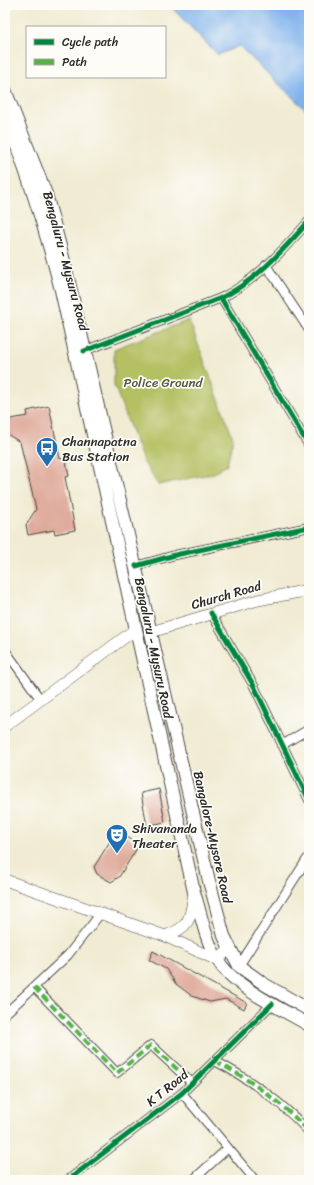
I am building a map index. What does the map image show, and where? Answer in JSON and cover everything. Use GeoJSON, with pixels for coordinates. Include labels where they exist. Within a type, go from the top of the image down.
{"type":"FeatureCollection","features":[{"type":"Feature","properties":{"kind":"main road","name":"Bengaluru - Mysuru Road"},"geometry":{"type":"LineString","coordinates":[[5,90],[46,194],[84,342],[86,377],[115,534],[194,892],[209,940],[217,960],[227,971],[260,997],[309,1025]]}},
{"type":"Feature","properties":{"kind":"main road","name":"Bengaluru - Mysuru Road"},"geometry":{"type":"LineString","coordinates":[[5,116],[24,164],[44,224],[128,530],[151,632]]}},
{"type":"Feature","properties":{"kind":"main road"},"geometry":{"type":"LineString","coordinates":[[115,534],[128,530]]}},
{"type":"Feature","properties":{"kind":"main road","name":"Church Road"},"geometry":{"type":"LineString","coordinates":[[151,632],[258,600],[308,593]]}},
{"type":"Feature","properties":{"kind":"main road"},"geometry":{"type":"LineString","coordinates":[[5,726],[136,629]]}},
{"type":"Feature","properties":{"kind":"main road","name":"Bangalore-Mysore Road"},"geometry":{"type":"LineString","coordinates":[[151,632],[209,881],[224,936],[239,966],[264,984],[309,1010]]}},
{"type":"Feature","properties":{"kind":"main road"},"geometry":{"type":"LineString","coordinates":[[5,880],[164,936],[217,960],[230,948]]}},
{"type":"Feature","properties":{"kind":"main road"},"geometry":{"type":"LineString","coordinates":[[164,936],[180,930],[187,923],[191,915],[194,892]]}},
{"type":"Feature","properties":{"kind":"main road"},"geometry":{"type":"LineString","coordinates":[[227,971],[239,966]]}},
{"type":"Feature","properties":{"kind":"street"},"geometry":{"type":"LineString","coordinates":[[84,351],[221,298],[241,287],[284,249],[309,221]]}},
{"type":"Feature","properties":{"kind":"street"},"geometry":{"type":"LineString","coordinates":[[266,265],[309,330]]}},
{"type":"Feature","properties":{"kind":"street"},"geometry":{"type":"LineString","coordinates":[[221,298],[309,446]]}},
{"type":"Feature","properties":{"kind":"street"},"geometry":{"type":"LineString","coordinates":[[136,566],[175,555],[309,527]]}},
{"type":"Feature","properties":{"kind":"street"},"geometry":{"type":"LineString","coordinates":[[212,613],[254,686],[309,800]]}},
{"type":"Feature","properties":{"kind":"street"},"geometry":{"type":"LineString","coordinates":[[5,650],[41,700]]}},
{"type":"Feature","properties":{"kind":"street"},"geometry":{"type":"LineString","coordinates":[[282,745],[309,729]]}},
{"type":"Feature","properties":{"kind":"street"},"geometry":{"type":"LineString","coordinates":[[239,966],[309,856]]}},
{"type":"Feature","properties":{"kind":"street"},"geometry":{"type":"LineString","coordinates":[[5,1014],[68,955],[101,913]]}},
{"type":"Feature","properties":{"kind":"street"},"geometry":{"type":"LineString","coordinates":[[34,987],[117,1073],[151,1045],[192,1083]]}},
{"type":"Feature","properties":{"kind":"street","name":"K T Road"},"geometry":{"type":"LineString","coordinates":[[68,1180],[182,1093],[272,1004]]}},
{"type":"Feature","properties":{"kind":"street"},"geometry":{"type":"LineString","coordinates":[[215,1061],[237,1073],[269,1095],[309,1132]]}},
{"type":"Feature","properties":{"kind":"street"},"geometry":{"type":"LineString","coordinates":[[182,1093],[255,1180]]}},
{"type":"Feature","properties":{"kind":"street"},"geometry":{"type":"LineString","coordinates":[[193,1180],[228,1148]]}},
{"type":"Feature","properties":{"kind":"green space","name":"Police Ground"},"geometry":{"type":"Polygon","coordinates":[[[189,320],[233,438],[227,465],[214,473],[158,485],[143,461],[114,385],[114,349],[189,320]]]}},
{"type":"Feature","properties":{"kind":"water"},"geometry":{"type":"Polygon","coordinates":[[[169,5],[309,5],[309,113],[239,46],[218,55],[169,5]]]}},
{"type":"Feature","properties":{"kind":"building","name":"Channapatna Bus Station"},"geometry":{"type":"Polygon","coordinates":[[[49,406],[60,459],[65,458],[69,476],[65,477],[75,530],[55,534],[54,530],[28,535],[26,525],[36,509],[20,442],[5,433],[5,420],[28,416],[27,411],[49,406]]]}},
{"type":"Feature","properties":{"kind":"building"},"geometry":{"type":"Polygon","coordinates":[[[159,789],[165,822],[147,826],[141,793],[159,789]]]}},
{"type":"Feature","properties":{"kind":"building","name":"Shivananda Theater"},"geometry":{"type":"Polygon","coordinates":[[[117,830],[139,845],[119,877],[111,882],[97,874],[94,867],[117,830]]]}},
{"type":"Feature","properties":{"kind":"building"},"geometry":{"type":"Polygon","coordinates":[[[153,951],[247,1003],[244,1009],[226,999],[210,1002],[192,996],[176,984],[166,969],[149,960],[153,951]]]}},
{"type":"Feature","properties":{"kind":"marked path"},"geometry":{"type":"LineString","coordinates":[[34,987],[117,1073],[151,1045],[192,1083]]}},
{"type":"Feature","properties":{"kind":"marked path"},"geometry":{"type":"LineString","coordinates":[[215,1061],[265,1092],[288,1111],[309,1132]]}},
{"type":"Feature","properties":{"kind":"cycle path"},"geometry":{"type":"LineString","coordinates":[[84,351],[221,298],[234,291],[268,264],[309,221]]}},
{"type":"Feature","properties":{"kind":"cycle path"},"geometry":{"type":"LineString","coordinates":[[221,298],[309,446]]}},
{"type":"Feature","properties":{"kind":"cycle path"},"geometry":{"type":"LineString","coordinates":[[136,566],[175,555],[309,527]]}},
{"type":"Feature","properties":{"kind":"cycle path"},"geometry":{"type":"LineString","coordinates":[[211,613],[254,686],[309,800]]}},
{"type":"Feature","properties":{"kind":"cycle path"},"geometry":{"type":"LineString","coordinates":[[68,1180],[182,1093],[272,1004]]}},
{"type":"Feature","properties":{"kind":"place","name":"Channapatna Bus Station"},"geometry":{"type":"Point","coordinates":[47,468]}},
{"type":"Feature","properties":{"kind":"place","name":"Shivananda Theater"},"geometry":{"type":"Point","coordinates":[117,854]}}]}
